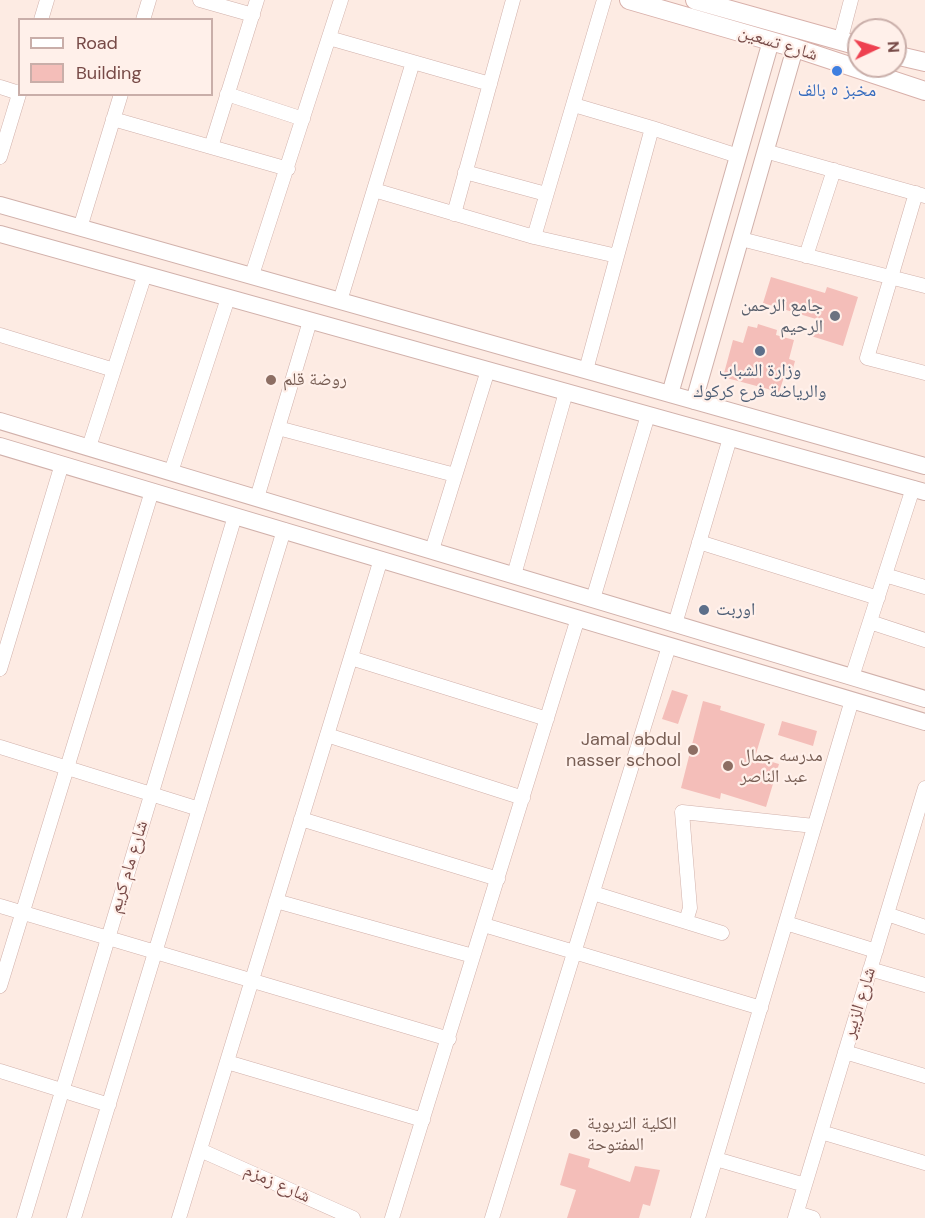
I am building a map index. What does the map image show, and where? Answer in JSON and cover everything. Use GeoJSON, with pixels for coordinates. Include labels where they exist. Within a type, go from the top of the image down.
{"type":"FeatureCollection","features":[{"type":"Feature","properties":{"kind":"main road","name":"شارع تسعين"},"geometry":{"type":"LineString","coordinates":[[630,0],[795,48],[925,91]]}},
{"type":"Feature","properties":{"kind":"main road","name":"شارع تسعين"},"geometry":{"type":"LineString","coordinates":[[695,0],[847,43]]}},
{"type":"Feature","properties":{"kind":"main road"},"geometry":{"type":"LineString","coordinates":[[907,58],[925,62]]}},
{"type":"Feature","properties":{"kind":"street"},"geometry":{"type":"LineString","coordinates":[[42,18],[47,0]]}},
{"type":"Feature","properties":{"kind":"street"},"geometry":{"type":"LineString","coordinates":[[144,18],[149,0]]}},
{"type":"Feature","properties":{"kind":"street"},"geometry":{"type":"LineString","coordinates":[[200,0],[253,15]]}},
{"type":"Feature","properties":{"kind":"street"},"geometry":{"type":"LineString","coordinates":[[211,147],[257,0]]}},
{"type":"Feature","properties":{"kind":"street"},"geometry":{"type":"LineString","coordinates":[[252,275],[341,0]]}},
{"type":"Feature","properties":{"kind":"street"},"geometry":{"type":"LineString","coordinates":[[454,214],[513,0]]}},
{"type":"Feature","properties":{"kind":"street"},"geometry":{"type":"LineString","coordinates":[[534,237],[604,0]]}},
{"type":"Feature","properties":{"kind":"street"},"geometry":{"type":"LineString","coordinates":[[840,42],[851,0]]}},
{"type":"Feature","properties":{"kind":"street"},"geometry":{"type":"LineString","coordinates":[[329,38],[490,84]]}},
{"type":"Feature","properties":{"kind":"street"},"geometry":{"type":"LineString","coordinates":[[670,394],[771,41]]}},
{"type":"Feature","properties":{"kind":"street"},"geometry":{"type":"LineString","coordinates":[[694,401],[795,48]]}},
{"type":"Feature","properties":{"kind":"street"},"geometry":{"type":"LineString","coordinates":[[765,63],[778,60],[788,70]]}},
{"type":"Feature","properties":{"kind":"street"},"geometry":{"type":"LineString","coordinates":[[340,301],[413,62]]}},
{"type":"Feature","properties":{"kind":"street"},"geometry":{"type":"LineString","coordinates":[[0,87],[18,92]]}},
{"type":"Feature","properties":{"kind":"street"},"geometry":{"type":"LineString","coordinates":[[227,94],[303,119]]}},
{"type":"Feature","properties":{"kind":"street"},"geometry":{"type":"LineString","coordinates":[[0,157],[18,95]]}},
{"type":"Feature","properties":{"kind":"street"},"geometry":{"type":"LineString","coordinates":[[80,228],[120,96]]}},
{"type":"Feature","properties":{"kind":"street"},"geometry":{"type":"LineString","coordinates":[[574,105],[738,156]]}},
{"type":"Feature","properties":{"kind":"street"},"geometry":{"type":"LineString","coordinates":[[113,119],[288,169]]}},
{"type":"Feature","properties":{"kind":"street"},"geometry":{"type":"LineString","coordinates":[[586,370],[651,128]]}},
{"type":"Feature","properties":{"kind":"street"},"geometry":{"type":"LineString","coordinates":[[765,151],[920,194],[890,277],[867,358],[925,373]]}},
{"type":"Feature","properties":{"kind":"street"},"geometry":{"type":"LineString","coordinates":[[806,256],[834,170]]}},
{"type":"Feature","properties":{"kind":"street"},"geometry":{"type":"LineString","coordinates":[[465,172],[546,194]]}},
{"type":"Feature","properties":{"kind":"street"},"geometry":{"type":"LineString","coordinates":[[374,190],[534,237],[617,256]]}},
{"type":"Feature","properties":{"kind":"street"},"geometry":{"type":"LineString","coordinates":[[0,205],[925,466]]}},
{"type":"Feature","properties":{"kind":"street"},"geometry":{"type":"LineString","coordinates":[[724,206],[748,213]]}},
{"type":"Feature","properties":{"kind":"street"},"geometry":{"type":"LineString","coordinates":[[0,234],[919,490],[885,575],[852,677]]}},
{"type":"Feature","properties":{"kind":"street"},"geometry":{"type":"LineString","coordinates":[[741,239],[925,286]]}},
{"type":"Feature","properties":{"kind":"street"},"geometry":{"type":"LineString","coordinates":[[89,447],[145,274]]}},
{"type":"Feature","properties":{"kind":"street"},"geometry":{"type":"LineString","coordinates":[[287,314],[297,289]]}},
{"type":"Feature","properties":{"kind":"street"},"geometry":{"type":"LineString","coordinates":[[171,472],[228,298]]}},
{"type":"Feature","properties":{"kind":"street"},"geometry":{"type":"LineString","coordinates":[[257,498],[310,321]]}},
{"type":"Feature","properties":{"kind":"street"},"geometry":{"type":"LineString","coordinates":[[0,335],[114,370]]}},
{"type":"Feature","properties":{"kind":"street"},"geometry":{"type":"LineString","coordinates":[[432,550],[488,370]]}},
{"type":"Feature","properties":{"kind":"street"},"geometry":{"type":"LineString","coordinates":[[514,575],[566,392]]}},
{"type":"Feature","properties":{"kind":"street"},"geometry":{"type":"LineString","coordinates":[[593,599],[648,415]]}},
{"type":"Feature","properties":{"kind":"street"},"geometry":{"type":"LineString","coordinates":[[0,421],[925,699]]}},
{"type":"Feature","properties":{"kind":"street"},"geometry":{"type":"LineString","coordinates":[[278,428],[455,475]]}},
{"type":"Feature","properties":{"kind":"street"},"geometry":{"type":"LineString","coordinates":[[675,624],[730,438]]}},
{"type":"Feature","properties":{"kind":"street"},"geometry":{"type":"LineString","coordinates":[[0,446],[925,722]]}},
{"type":"Feature","properties":{"kind":"street"},"geometry":{"type":"LineString","coordinates":[[0,669],[62,464]]}},
{"type":"Feature","properties":{"kind":"street"},"geometry":{"type":"LineString","coordinates":[[0,986],[152,491]]}},
{"type":"Feature","properties":{"kind":"street","name":"شارع مام كريم"},"geometry":{"type":"LineString","coordinates":[[24,1218],[235,516]]}},
{"type":"Feature","properties":{"kind":"street"},"geometry":{"type":"LineString","coordinates":[[74,1218],[284,530]]}},
{"type":"Feature","properties":{"kind":"street"},"geometry":{"type":"LineString","coordinates":[[699,542],[878,598]]}},
{"type":"Feature","properties":{"kind":"street"},"geometry":{"type":"LineString","coordinates":[[179,1218],[381,559]]}},
{"type":"Feature","properties":{"kind":"street"},"geometry":{"type":"LineString","coordinates":[[470,586],[477,564]]}},
{"type":"Feature","properties":{"kind":"street"},"geometry":{"type":"LineString","coordinates":[[885,575],[925,587]]}},
{"type":"Feature","properties":{"kind":"street"},"geometry":{"type":"LineString","coordinates":[[392,1218],[578,618]]}},
{"type":"Feature","properties":{"kind":"street"},"geometry":{"type":"LineString","coordinates":[[870,622],[925,640]]}},
{"type":"Feature","properties":{"kind":"street"},"geometry":{"type":"LineString","coordinates":[[492,1218],[669,646]]}},
{"type":"Feature","properties":{"kind":"street"},"geometry":{"type":"LineString","coordinates":[[351,658],[547,719]]}},
{"type":"Feature","properties":{"kind":"street"},"geometry":{"type":"LineString","coordinates":[[698,1218],[852,700]]}},
{"type":"Feature","properties":{"kind":"street"},"geometry":{"type":"LineString","coordinates":[[327,735],[523,798]]}},
{"type":"Feature","properties":{"kind":"street"},"geometry":{"type":"LineString","coordinates":[[0,747],[199,809]]}},
{"type":"Feature","properties":{"kind":"street","name":"شارع الزبير"},"geometry":{"type":"LineString","coordinates":[[796,1215],[887,914],[919,833],[925,788]]}},
{"type":"Feature","properties":{"kind":"street"},"geometry":{"type":"LineString","coordinates":[[686,921],[690,908],[682,812],[814,826]]}},
{"type":"Feature","properties":{"kind":"street"},"geometry":{"type":"LineString","coordinates":[[301,819],[498,879]]}},
{"type":"Feature","properties":{"kind":"street"},"geometry":{"type":"LineString","coordinates":[[593,892],[722,933]]}},
{"type":"Feature","properties":{"kind":"street"},"geometry":{"type":"LineString","coordinates":[[276,901],[473,956]]}},
{"type":"Feature","properties":{"kind":"street"},"geometry":{"type":"LineString","coordinates":[[0,906],[448,1039]]}},
{"type":"Feature","properties":{"kind":"street"},"geometry":{"type":"LineString","coordinates":[[887,914],[925,927]]}},
{"type":"Feature","properties":{"kind":"street"},"geometry":{"type":"LineString","coordinates":[[786,923],[876,951]]}},
{"type":"Feature","properties":{"kind":"street"},"geometry":{"type":"LineString","coordinates":[[484,925],[761,1008]]}},
{"type":"Feature","properties":{"kind":"street"},"geometry":{"type":"LineString","coordinates":[[870,969],[925,985]]}},
{"type":"Feature","properties":{"kind":"street"},"geometry":{"type":"LineString","coordinates":[[845,1052],[925,1076]]}},
{"type":"Feature","properties":{"kind":"street"},"geometry":{"type":"LineString","coordinates":[[227,1062],[423,1120]]}},
{"type":"Feature","properties":{"kind":"street"},"geometry":{"type":"LineString","coordinates":[[0,1071],[109,1105]]}},
{"type":"Feature","properties":{"kind":"street"},"geometry":{"type":"LineString","coordinates":[[821,1132],[925,1163]]}},
{"type":"Feature","properties":{"kind":"street","name":"شارع زمزم"},"geometry":{"type":"LineString","coordinates":[[200,1150],[353,1218]]}},
{"type":"Feature","properties":{"kind":"street"},"geometry":{"type":"LineString","coordinates":[[716,1159],[805,1185]]}},
{"type":"Feature","properties":{"kind":"street"},"geometry":{"type":"LineString","coordinates":[[796,1215],[813,1218]]}},
{"type":"Feature","properties":{"kind":"building"},"geometry":{"type":"Polygon","coordinates":[[[771,277],[825,293],[827,287],[858,297],[843,346],[811,336],[816,319],[763,303],[771,277]]]}},
{"type":"Feature","properties":{"kind":"building","name":"وزارة الشباب والرياضة فرع كركوك"},"geometry":{"type":"Polygon","coordinates":[[[758,324],[777,330],[776,335],[794,340],[789,359],[795,361],[792,372],[786,371],[779,392],[723,377],[733,340],[743,343],[748,326],[757,328],[758,324]]]}},
{"type":"Feature","properties":{"kind":"building"},"geometry":{"type":"Polygon","coordinates":[[[672,690],[688,695],[678,724],[662,719],[672,690]]]}},
{"type":"Feature","properties":{"kind":"building"},"geometry":{"type":"Polygon","coordinates":[[[703,701],[721,706],[720,710],[765,724],[755,757],[779,764],[766,807],[721,793],[720,799],[681,788],[703,701]]]}},
{"type":"Feature","properties":{"kind":"building"},"geometry":{"type":"Polygon","coordinates":[[[782,721],[817,731],[813,746],[778,735],[782,721]]]}},
{"type":"Feature","properties":{"kind":"building"},"geometry":{"type":"Polygon","coordinates":[[[569,1153],[590,1159],[588,1167],[630,1182],[635,1166],[660,1170],[650,1206],[643,1204],[639,1218],[567,1218],[576,1190],[560,1185],[569,1153]]]}},
{"type":"Feature","properties":{"kind":"place","name":"مخبز ٥ بالف"},"geometry":{"type":"Point","coordinates":[837,71]}},
{"type":"Feature","properties":{"kind":"place","name":"جامع الرحمن الرحيم"},"geometry":{"type":"Point","coordinates":[835,316]}},
{"type":"Feature","properties":{"kind":"place","name":"وزارة الشباب والرياضة فرع كركوك"},"geometry":{"type":"Point","coordinates":[760,351]}},
{"type":"Feature","properties":{"kind":"place","name":"روضة قلم"},"geometry":{"type":"Point","coordinates":[271,380]}},
{"type":"Feature","properties":{"kind":"place","name":"اوربت"},"geometry":{"type":"Point","coordinates":[704,610]}},
{"type":"Feature","properties":{"kind":"place","name":"Jamal abdul nasser school"},"geometry":{"type":"Point","coordinates":[693,750]}},
{"type":"Feature","properties":{"kind":"place","name":"مدرسه جمال عبد الناصر"},"geometry":{"type":"Point","coordinates":[728,766]}},
{"type":"Feature","properties":{"kind":"place","name":"الكلية التربوية المفتوحة"},"geometry":{"type":"Point","coordinates":[575,1134]}}]}
